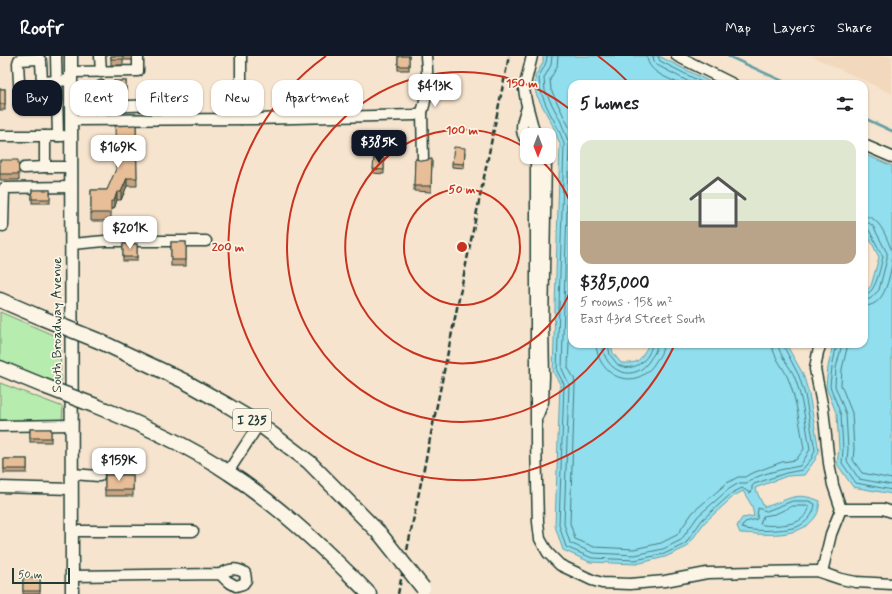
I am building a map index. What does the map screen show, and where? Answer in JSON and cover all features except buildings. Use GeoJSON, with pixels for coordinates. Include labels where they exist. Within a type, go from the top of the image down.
{"type":"FeatureCollection","features":[{"type":"Feature","properties":{"kind":"highway","name":"I 235"},"geometry":{"type":"LineString","coordinates":[[3,301],[99,341],[227,404],[259,424],[309,462],[380,534],[425,591]]}},
{"type":"Feature","properties":{"kind":"highway"},"geometry":{"type":"LineString","coordinates":[[0,368],[145,427],[189,449],[228,472],[264,497],[320,545],[368,593]]}},
{"type":"Feature","properties":{"kind":"highway"},"geometry":{"type":"LineString","coordinates":[[0,372],[44,386]]}},
{"type":"Feature","properties":{"kind":"main road","name":"South Broadway Avenue"},"geometry":{"type":"LineString","coordinates":[[71,58],[72,594]]}},
{"type":"Feature","properties":{"kind":"street"},"geometry":{"type":"LineString","coordinates":[[100,56],[101,72]]}},
{"type":"Feature","properties":{"kind":"street"},"geometry":{"type":"LineString","coordinates":[[59,80],[71,76],[101,72],[138,71],[138,56]]}},
{"type":"Feature","properties":{"kind":"street"},"geometry":{"type":"LineString","coordinates":[[241,56],[241,119]]}},
{"type":"Feature","properties":{"kind":"street"},"geometry":{"type":"LineString","coordinates":[[423,160],[422,112],[427,89],[426,56]]}},
{"type":"Feature","properties":{"kind":"street"},"geometry":{"type":"LineString","coordinates":[[532,56],[524,89],[533,128]]}},
{"type":"Feature","properties":{"kind":"street"},"geometry":{"type":"LineString","coordinates":[[677,56],[725,80]]}},
{"type":"Feature","properties":{"kind":"street"},"geometry":{"type":"LineString","coordinates":[[56,80],[56,58],[71,58]]}},
{"type":"Feature","properties":{"kind":"street"},"geometry":{"type":"LineString","coordinates":[[39,59],[41,61],[42,82],[44,101],[42,103],[22,104],[20,102],[19,60],[39,59]]}},
{"type":"Feature","properties":{"kind":"street"},"geometry":{"type":"LineString","coordinates":[[522,128],[527,107]]}},
{"type":"Feature","properties":{"kind":"street"},"geometry":{"type":"LineString","coordinates":[[72,120],[392,116],[415,115],[422,112]]}},
{"type":"Feature","properties":{"kind":"street"},"geometry":{"type":"LineString","coordinates":[[57,116],[58,136]]}},
{"type":"Feature","properties":{"kind":"street"},"geometry":{"type":"LineString","coordinates":[[532,125],[535,128]]}},
{"type":"Feature","properties":{"kind":"street"},"geometry":{"type":"LineString","coordinates":[[0,136],[72,136]]}},
{"type":"Feature","properties":{"kind":"street"},"geometry":{"type":"LineString","coordinates":[[44,136],[45,167]]}},
{"type":"Feature","properties":{"kind":"street"},"geometry":{"type":"LineString","coordinates":[[868,148],[892,157]]}},
{"type":"Feature","properties":{"kind":"street"},"geometry":{"type":"LineString","coordinates":[[536,164],[536,418],[538,522],[540,539],[548,553],[560,565],[602,583],[630,584],[664,581],[707,573],[822,572],[841,579],[856,582],[892,584]]}},
{"type":"Feature","properties":{"kind":"street"},"geometry":{"type":"LineString","coordinates":[[536,418],[543,402],[544,383],[543,327],[546,164]]}},
{"type":"Feature","properties":{"kind":"street"},"geometry":{"type":"LineString","coordinates":[[24,168],[72,167]]}},
{"type":"Feature","properties":{"kind":"street"},"geometry":{"type":"LineString","coordinates":[[3,226],[4,188],[72,187]]}},
{"type":"Feature","properties":{"kind":"street"},"geometry":{"type":"LineString","coordinates":[[72,244],[104,241],[206,241]]}},
{"type":"Feature","properties":{"kind":"street"},"geometry":{"type":"LineString","coordinates":[[820,348],[816,369],[823,410],[829,463],[833,485],[841,509],[831,534],[822,572]]}},
{"type":"Feature","properties":{"kind":"street"},"geometry":{"type":"LineString","coordinates":[[228,472],[259,424]]}},
{"type":"Feature","properties":{"kind":"street"},"geometry":{"type":"LineString","coordinates":[[0,426],[72,425]]}},
{"type":"Feature","properties":{"kind":"street"},"geometry":{"type":"LineString","coordinates":[[72,474],[99,476]]}},
{"type":"Feature","properties":{"kind":"street"},"geometry":{"type":"LineString","coordinates":[[0,487],[72,489]]}},
{"type":"Feature","properties":{"kind":"street"},"geometry":{"type":"LineString","coordinates":[[841,509],[883,509],[892,512]]}},
{"type":"Feature","properties":{"kind":"street"},"geometry":{"type":"LineString","coordinates":[[72,531],[193,531]]}},
{"type":"Feature","properties":{"kind":"street"},"geometry":{"type":"LineString","coordinates":[[72,576],[220,574]]}},
{"type":"Feature","properties":{"kind":"shaded area"},"geometry":{"type":"Polygon","coordinates":[[[811,56],[892,56],[892,94],[868,83],[868,80],[862,80],[811,56]]]}},
{"type":"Feature","properties":{"kind":"green space"},"geometry":{"type":"Polygon","coordinates":[[[0,312],[60,338],[61,386],[0,362],[0,312]]]}},
{"type":"Feature","properties":{"kind":"green space"},"geometry":{"type":"Polygon","coordinates":[[[0,383],[63,407],[62,421],[0,420],[0,383]]]}},
{"type":"Feature","properties":{"kind":"water"},"geometry":{"type":"Polygon","coordinates":[[[543,56],[659,56],[706,80],[568,80],[568,348],[612,348],[613,353],[621,363],[632,363],[639,360],[647,348],[788,348],[803,374],[809,394],[819,451],[815,460],[804,475],[787,476],[755,488],[764,507],[797,496],[804,496],[820,501],[816,516],[809,524],[801,529],[781,534],[740,533],[737,526],[742,518],[754,516],[752,506],[743,491],[734,496],[704,523],[687,547],[665,557],[636,564],[590,562],[563,550],[555,526],[560,384],[553,372],[560,144],[556,134],[556,128],[554,128],[536,94],[535,76],[543,63],[543,56]]]}},
{"type":"Feature","properties":{"kind":"water"},"geometry":{"type":"Polygon","coordinates":[[[868,156],[892,166],[892,494],[853,487],[837,464],[839,449],[837,415],[826,387],[832,348],[868,348],[868,289],[871,286],[879,257],[868,236],[868,156]]]}},
{"type":"Feature","properties":{"kind":"waterway"},"geometry":{"type":"LineString","coordinates":[[728,56],[780,80]]}},
{"type":"Feature","properties":{"kind":"waterway"},"geometry":{"type":"LineString","coordinates":[[868,120],[892,131]]}},
{"type":"Feature","properties":{"kind":"railway"},"geometry":{"type":"LineString","coordinates":[[398,594],[509,56]]}}]}
